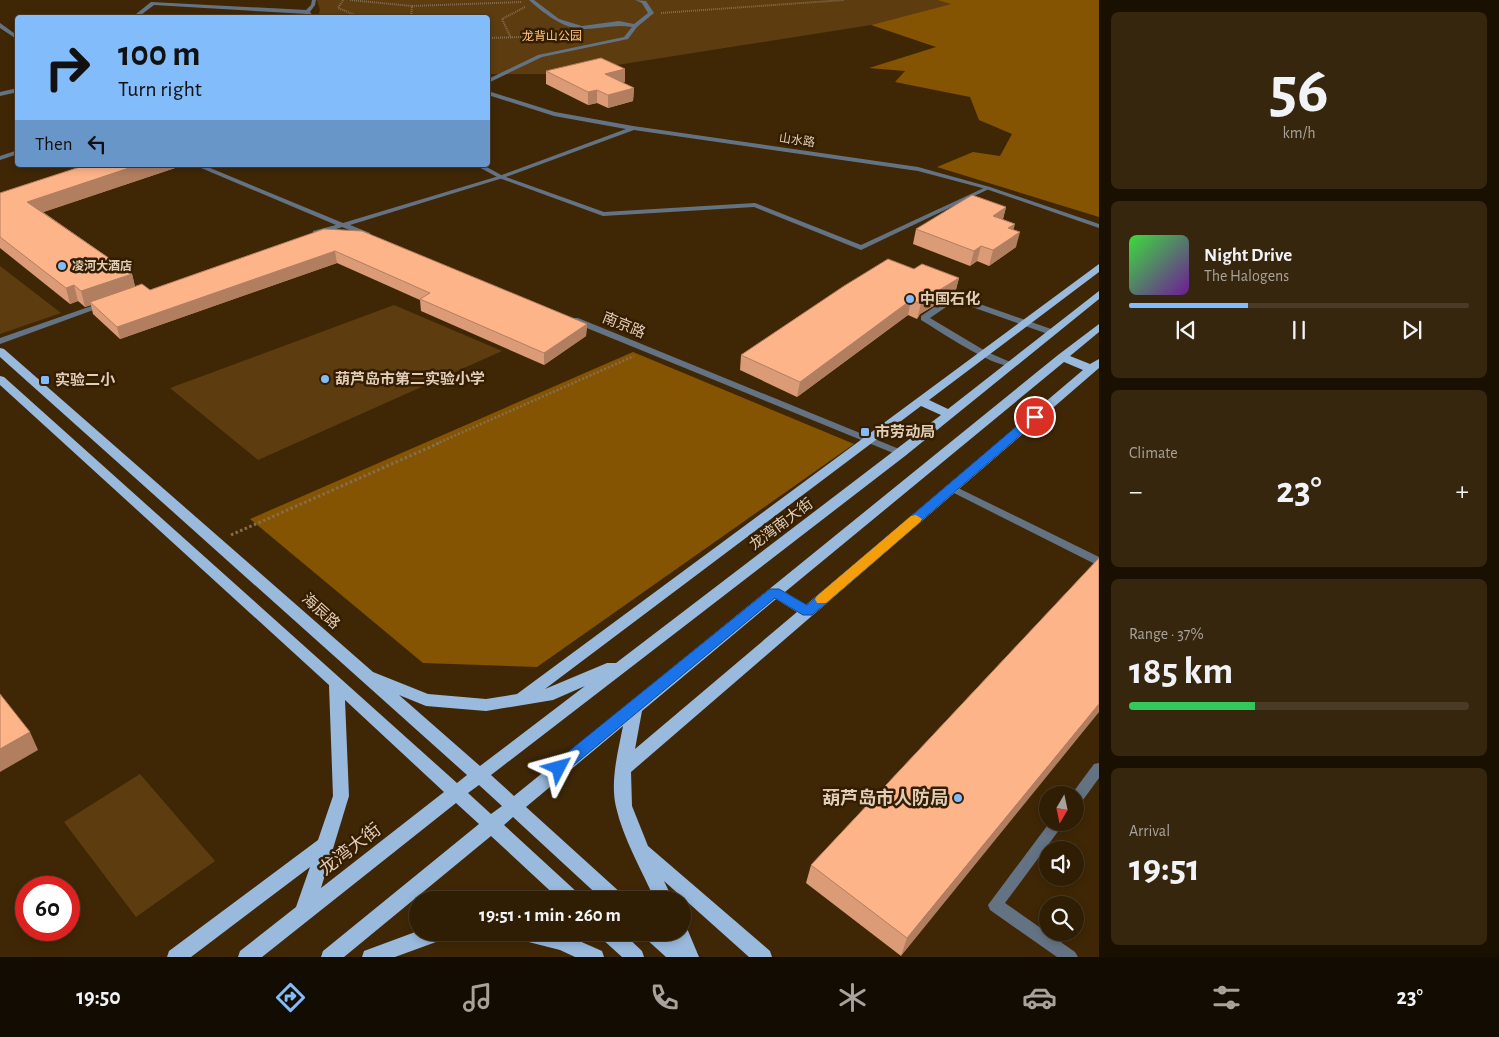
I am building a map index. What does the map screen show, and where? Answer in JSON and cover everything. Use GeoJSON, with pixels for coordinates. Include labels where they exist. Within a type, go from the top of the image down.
{"type":"FeatureCollection","features":[{"type":"Feature","properties":{"kind":"main road"},"geometry":{"type":"LineString","coordinates":[[521,699],[1099,267]]}},
{"type":"Feature","properties":{"kind":"main road","name":"龙湾南大街"},"geometry":{"type":"LineString","coordinates":[[479,775],[901,453],[1099,294]]}},
{"type":"Feature","properties":{"kind":"main road"},"geometry":{"type":"LineString","coordinates":[[330,957],[1099,327]]}},
{"type":"Feature","properties":{"kind":"main road","name":"海辰路"},"geometry":{"type":"LineString","coordinates":[[0,351],[479,775],[606,891]]}},
{"type":"Feature","properties":{"kind":"main road"},"geometry":{"type":"LineString","coordinates":[[1062,357],[1095,366]]}},
{"type":"Feature","properties":{"kind":"main road"},"geometry":{"type":"LineString","coordinates":[[624,769],[1095,366]]}},
{"type":"Feature","properties":{"kind":"main road"},"geometry":{"type":"LineString","coordinates":[[0,379],[457,792],[563,891]]}},
{"type":"Feature","properties":{"kind":"main road"},"geometry":{"type":"LineString","coordinates":[[921,401],[949,414]]}},
{"type":"Feature","properties":{"kind":"main road"},"geometry":{"type":"LineString","coordinates":[[775,592],[807,612]]}},
{"type":"Feature","properties":{"kind":"main road"},"geometry":{"type":"LineString","coordinates":[[364,674],[426,700],[486,705],[553,694],[633,658]]}},
{"type":"Feature","properties":{"kind":"main road"},"geometry":{"type":"LineString","coordinates":[[304,912],[341,796],[337,683]]}},
{"type":"Feature","properties":{"kind":"main road"},"geometry":{"type":"LineString","coordinates":[[635,706],[624,769],[624,806],[641,851],[660,891]]}},
{"type":"Feature","properties":{"kind":"main road","name":"龙湾大街"},"geometry":{"type":"LineString","coordinates":[[246,957],[479,775]]}},
{"type":"Feature","properties":{"kind":"main road"},"geometry":{"type":"LineString","coordinates":[[176,957],[326,844]]}},
{"type":"Feature","properties":{"kind":"main road"},"geometry":{"type":"LineString","coordinates":[[641,851],[763,957]]}},
{"type":"Feature","properties":{"kind":"main road"},"geometry":{"type":"LineString","coordinates":[[372,957],[417,941]]}},
{"type":"Feature","properties":{"kind":"main road"},"geometry":{"type":"LineString","coordinates":[[400,957],[419,941]]}},
{"type":"Feature","properties":{"kind":"main road"},"geometry":{"type":"LineString","coordinates":[[558,941],[594,957]]}},
{"type":"Feature","properties":{"kind":"main road"},"geometry":{"type":"LineString","coordinates":[[617,941],[634,957]]}},
{"type":"Feature","properties":{"kind":"main road"},"geometry":{"type":"LineString","coordinates":[[661,941],[678,957]]}},
{"type":"Feature","properties":{"kind":"main road"},"geometry":{"type":"LineString","coordinates":[[683,941],[690,957]]}},
{"type":"Feature","properties":{"kind":"main road"},"geometry":{"type":"LineString","coordinates":[[562,942],[578,957]]}},
{"type":"Feature","properties":{"kind":"street"},"geometry":{"type":"LineString","coordinates":[[186,5],[192,0]]}},
{"type":"Feature","properties":{"kind":"street"},"geometry":{"type":"LineString","coordinates":[[307,12],[313,5],[314,0]]}},
{"type":"Feature","properties":{"kind":"street"},"geometry":{"type":"LineString","coordinates":[[490,80],[540,56],[626,38],[635,26],[651,14],[644,2],[637,0]]}},
{"type":"Feature","properties":{"kind":"street"},"geometry":{"type":"LineString","coordinates":[[137,15],[153,1],[186,5],[307,12],[310,15]]}},
{"type":"Feature","properties":{"kind":"street"},"geometry":{"type":"LineString","coordinates":[[533,1],[557,20],[582,28],[619,23],[635,26]]}},
{"type":"Feature","properties":{"kind":"street"},"geometry":{"type":"LineString","coordinates":[[0,25],[15,37]]}},
{"type":"Feature","properties":{"kind":"street"},"geometry":{"type":"LineString","coordinates":[[0,94],[15,91]]}},
{"type":"Feature","properties":{"kind":"street","name":"山水路"},"geometry":{"type":"LineString","coordinates":[[490,93],[554,114],[632,128],[918,169],[988,188],[1099,226]]}},
{"type":"Feature","properties":{"kind":"street"},"geometry":{"type":"LineString","coordinates":[[305,237],[501,176],[632,128]]}},
{"type":"Feature","properties":{"kind":"street"},"geometry":{"type":"LineString","coordinates":[[0,158],[15,153]]}},
{"type":"Feature","properties":{"kind":"street"},"geometry":{"type":"LineString","coordinates":[[204,167],[378,239]]}},
{"type":"Feature","properties":{"kind":"street"},"geometry":{"type":"LineString","coordinates":[[482,167],[501,176],[603,214],[755,205],[861,248],[988,188]]}},
{"type":"Feature","properties":{"kind":"street"},"geometry":{"type":"LineString","coordinates":[[1010,364],[984,354],[924,318],[954,298],[1050,332]]}},
{"type":"Feature","properties":{"kind":"street"},"geometry":{"type":"LineString","coordinates":[[0,340],[111,303]]}},
{"type":"Feature","properties":{"kind":"street","name":"南京路"},"geometry":{"type":"LineString","coordinates":[[567,316],[901,453]]}},
{"type":"Feature","properties":{"kind":"street"},"geometry":{"type":"LineString","coordinates":[[952,488],[1099,562]]}},
{"type":"Feature","properties":{"kind":"street"},"geometry":{"type":"LineString","coordinates":[[1084,788],[1099,768]]}},
{"type":"Feature","properties":{"kind":"street"},"geometry":{"type":"LineString","coordinates":[[1051,831],[995,905],[1070,957]]}},
{"type":"Feature","properties":{"kind":"path"},"geometry":{"type":"LineString","coordinates":[[343,0],[338,8],[355,15]]}},
{"type":"Feature","properties":{"kind":"path"},"geometry":{"type":"LineString","coordinates":[[350,0],[412,6],[533,1]]}},
{"type":"Feature","properties":{"kind":"path"},"geometry":{"type":"LineString","coordinates":[[651,14],[851,0]]}},
{"type":"Feature","properties":{"kind":"path"},"geometry":{"type":"LineString","coordinates":[[511,38],[502,19],[533,1]]}},
{"type":"Feature","properties":{"kind":"path"},"geometry":{"type":"LineString","coordinates":[[411,15],[412,6]]}},
{"type":"Feature","properties":{"kind":"path"},"geometry":{"type":"LineString","coordinates":[[490,38],[555,36],[582,28]]}},
{"type":"Feature","properties":{"kind":"path"},"geometry":{"type":"LineString","coordinates":[[215,542],[648,350]]}},
{"type":"Feature","properties":{"kind":"green space","name":"龙背山公园"},"geometry":{"type":"Polygon","coordinates":[[[317,0],[937,0],[952,4],[871,25],[560,74],[490,74],[490,15],[318,15],[320,10],[317,0]]]}},
{"type":"Feature","properties":{"kind":"green space"},"geometry":{"type":"Polygon","coordinates":[[[0,266],[61,313],[0,334],[0,266]]]}},
{"type":"Feature","properties":{"kind":"green space"},"geometry":{"type":"Polygon","coordinates":[[[394,305],[502,351],[258,460],[170,388],[394,305]]]}},
{"type":"Feature","properties":{"kind":"green space"},"geometry":{"type":"Polygon","coordinates":[[[140,774],[215,861],[136,917],[64,822],[140,774]]]}},
{"type":"Feature","properties":{"kind":"shaded area"},"geometry":{"type":"Polygon","coordinates":[[[937,0],[1099,0],[1099,217],[937,167],[973,152],[1000,156],[1012,134],[979,120],[970,97],[895,82],[905,71],[869,68],[936,47],[871,25],[951,4],[937,0]]]}},
{"type":"Feature","properties":{"kind":"shaded area"},"geometry":{"type":"Polygon","coordinates":[[[633,352],[854,444],[537,667],[423,663],[250,519],[633,352]]]}},
{"type":"Feature","properties":{"kind":"building"},"geometry":{"type":"Polygon","coordinates":[[[601,58],[625,69],[605,74],[634,88],[608,95],[597,90],[588,92],[546,71],[601,58]]]}},
{"type":"Feature","properties":{"kind":"building"},"geometry":{"type":"Polygon","coordinates":[[[80,167],[132,167],[27,202],[132,274],[81,291],[74,285],[66,288],[0,237],[0,193],[80,167]]]}},
{"type":"Feature","properties":{"kind":"building"},"geometry":{"type":"Polygon","coordinates":[[[972,195],[1006,207],[993,216],[1015,224],[1008,228],[1020,232],[993,250],[981,246],[974,251],[916,229],[972,195]]]}},
{"type":"Feature","properties":{"kind":"building"},"geometry":{"type":"Polygon","coordinates":[[[324,229],[362,231],[587,324],[544,353],[420,299],[430,293],[335,251],[117,327],[90,302],[142,284],[150,290],[324,229]]]}},
{"type":"Feature","properties":{"kind":"building"},"geometry":{"type":"Polygon","coordinates":[[[888,259],[914,269],[922,264],[959,278],[923,300],[921,304],[911,300],[800,382],[741,355],[844,286],[888,259]]]}},
{"type":"Feature","properties":{"kind":"building","name":"葫芦岛市人防局"},"geometry":{"type":"Polygon","coordinates":[[[1099,558],[1099,704],[907,938],[811,865],[1099,558]]]}},
{"type":"Feature","properties":{"kind":"building"},"geometry":{"type":"Polygon","coordinates":[[[0,694],[30,732],[0,749],[0,694]]]}},
{"type":"Feature","properties":{"kind":"slow traffic"},"geometry":{"type":"LineString","coordinates":[[822,599],[916,519]]}},
{"type":"Feature","properties":{"kind":"place","name":"凌河大酒店"},"geometry":{"type":"Point","coordinates":[62,266]}},
{"type":"Feature","properties":{"kind":"place","name":"中国石化"},"geometry":{"type":"Point","coordinates":[910,299]}},
{"type":"Feature","properties":{"kind":"place","name":"葫芦岛市第二实验小学"},"geometry":{"type":"Point","coordinates":[325,379]}},
{"type":"Feature","properties":{"kind":"place","name":"实验二小"},"geometry":{"type":"Point","coordinates":[45,380]}},
{"type":"Feature","properties":{"kind":"place","name":"市劳动局"},"geometry":{"type":"Point","coordinates":[865,432]}},
{"type":"Feature","properties":{"kind":"place","name":"葫芦岛市人防局"},"geometry":{"type":"Point","coordinates":[958,798]}},
{"type":"Feature","properties":{"kind":"route"},"geometry":{"type":"LineString","coordinates":[[559,768],[775,592],[807,612],[1035,417]]}}]}
